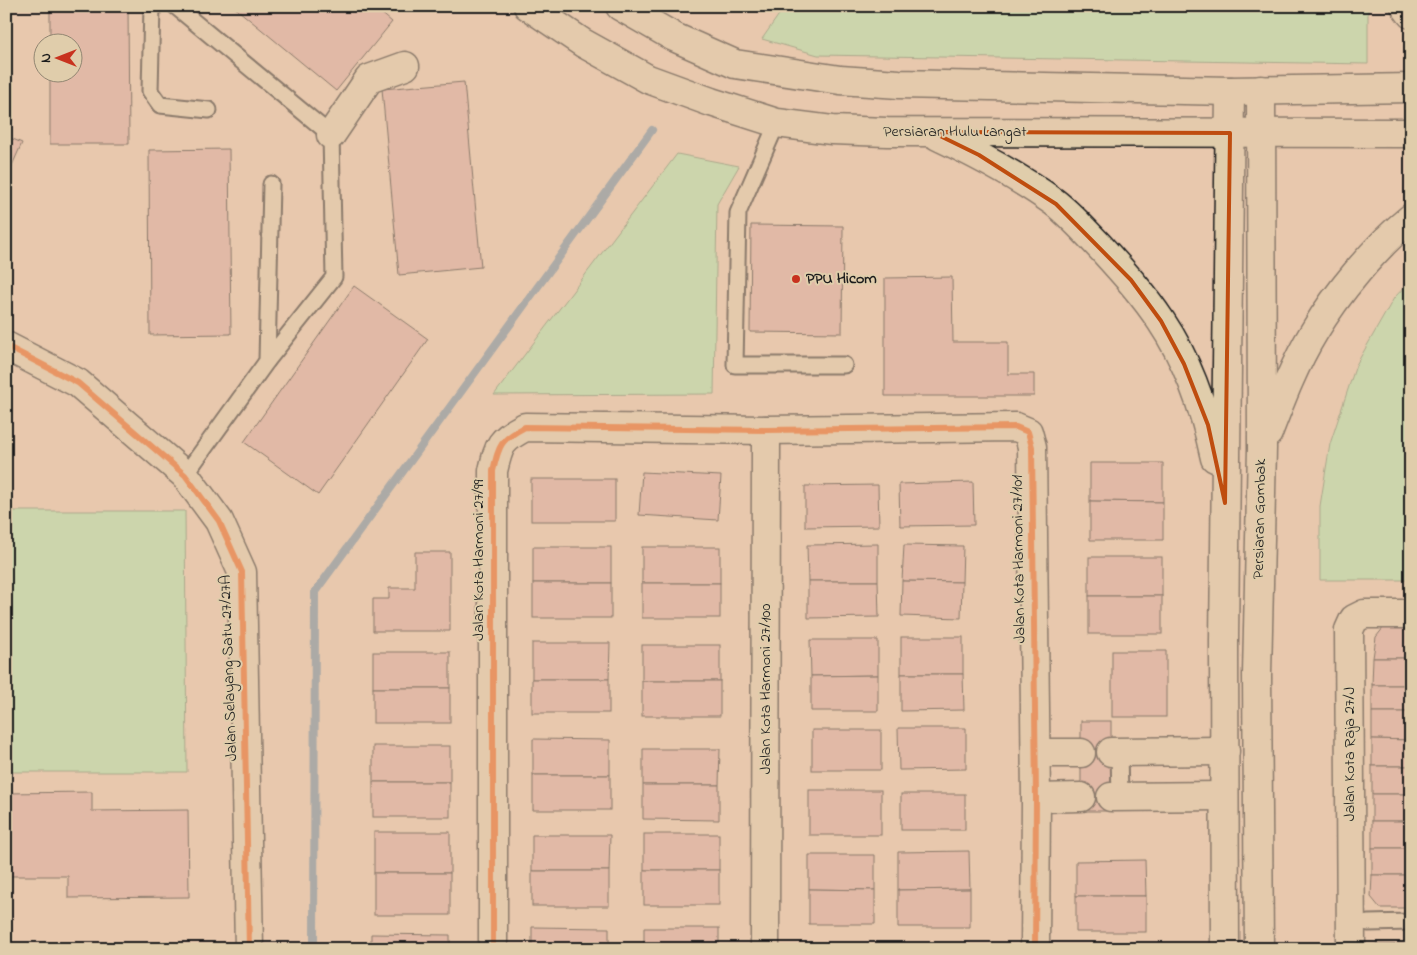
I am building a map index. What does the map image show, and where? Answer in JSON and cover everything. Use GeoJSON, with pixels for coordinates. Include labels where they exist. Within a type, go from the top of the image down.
{"type":"FeatureCollection","features":[{"type":"Feature","properties":{"kind":"main road","name":"Persiaran Hulu Langat"},"geometry":{"type":"LineString","coordinates":[[528,6],[583,43],[648,79],[711,102],[778,123],[832,130],[932,132],[1411,133]]}},
{"type":"Feature","properties":{"kind":"main road"},"geometry":{"type":"LineString","coordinates":[[620,6],[674,37],[735,64],[777,72],[840,80],[899,84],[1230,91],[1411,88]]}},
{"type":"Feature","properties":{"kind":"main road"},"geometry":{"type":"LineString","coordinates":[[331,135],[368,78],[406,66]]}},
{"type":"Feature","properties":{"kind":"main road","name":"Persiaran Gombak"},"geometry":{"type":"LineString","coordinates":[[1259,949],[1257,675],[1262,448],[1261,90]]}},
{"type":"Feature","properties":{"kind":"main road"},"geometry":{"type":"LineString","coordinates":[[1225,949],[1224,641],[1230,91]]}},
{"type":"Feature","properties":{"kind":"main road"},"geometry":{"type":"LineString","coordinates":[[932,132],[979,155],[1056,204],[1131,280],[1161,322],[1184,364],[1208,425],[1226,503]]}},
{"type":"Feature","properties":{"kind":"main road"},"geometry":{"type":"LineString","coordinates":[[1262,448],[1284,391],[1314,332],[1354,274],[1411,218]]}},
{"type":"Feature","properties":{"kind":"main road","name":"Jalan Selayang Satu 27/27A"},"geometry":{"type":"LineString","coordinates":[[6,346],[78,383],[185,475],[220,521],[242,572],[249,949]]}},
{"type":"Feature","properties":{"kind":"main road","name":"Jalan Kota Harmoni 27/99"},"geometry":{"type":"LineString","coordinates":[[492,949],[492,471],[498,448],[510,436],[525,427],[766,430]]}},
{"type":"Feature","properties":{"kind":"main road","name":"Jalan Kota Harmoni 27/101"},"geometry":{"type":"LineString","coordinates":[[766,430],[1016,427],[1028,432],[1032,447],[1036,753],[1035,949]]}},
{"type":"Feature","properties":{"kind":"main road","name":"Jalan Kota Harmoni 27/100"},"geometry":{"type":"LineString","coordinates":[[765,949],[766,430]]}},
{"type":"Feature","properties":{"kind":"main road","name":"Jalan Kota Raja 27/J"},"geometry":{"type":"LineString","coordinates":[[1351,949],[1349,630],[1354,619],[1364,614],[1411,614]]}},
{"type":"Feature","properties":{"kind":"main road"},"geometry":{"type":"LineString","coordinates":[[1115,752],[1225,751]]}},
{"type":"Feature","properties":{"kind":"main road"},"geometry":{"type":"LineString","coordinates":[[1036,753],[1081,753]]}},
{"type":"Feature","properties":{"kind":"main road"},"geometry":{"type":"LineString","coordinates":[[1115,798],[1224,796]]}},
{"type":"Feature","properties":{"kind":"main road"},"geometry":{"type":"LineString","coordinates":[[1036,798],[1081,798]]}},
{"type":"Feature","properties":{"kind":"lane"},"geometry":{"type":"LineString","coordinates":[[152,6],[150,90],[160,105],[209,110]]}},
{"type":"Feature","properties":{"kind":"lane"},"geometry":{"type":"LineString","coordinates":[[175,6],[331,135],[334,277],[267,361],[185,475]]}},
{"type":"Feature","properties":{"kind":"lane"},"geometry":{"type":"LineString","coordinates":[[778,123],[738,213],[735,365],[844,365]]}},
{"type":"Feature","properties":{"kind":"lane"},"geometry":{"type":"LineString","coordinates":[[267,361],[271,184]]}},
{"type":"Feature","properties":{"kind":"lane"},"geometry":{"type":"LineString","coordinates":[[1115,752],[1115,798]]}},
{"type":"Feature","properties":{"kind":"lane"},"geometry":{"type":"LineString","coordinates":[[1368,923],[1411,922]]}},
{"type":"Feature","properties":{"kind":"highlighted area"},"geometry":{"type":"Polygon","coordinates":[[[932,132],[1230,133],[1225,503],[1208,425],[1184,364],[1161,321],[1131,280],[1056,204],[979,155],[932,132]]]}},
{"type":"Feature","properties":{"kind":"green space"},"geometry":{"type":"Polygon","coordinates":[[[785,6],[1368,6],[1368,64],[818,55],[762,39],[785,6]]]}},
{"type":"Feature","properties":{"kind":"green space"},"geometry":{"type":"Polygon","coordinates":[[[677,154],[739,166],[717,204],[714,394],[494,395],[677,154]]]}},
{"type":"Feature","properties":{"kind":"green space"},"geometry":{"type":"Polygon","coordinates":[[[1411,280],[1411,580],[1320,580],[1320,506],[1330,444],[1356,365],[1394,298],[1411,280]]]}},
{"type":"Feature","properties":{"kind":"green space"},"geometry":{"type":"Polygon","coordinates":[[[6,511],[185,511],[187,772],[6,772],[6,511]]]}},
{"type":"Feature","properties":{"kind":"building"},"geometry":{"type":"Polygon","coordinates":[[[50,6],[128,6],[129,144],[50,144],[50,82],[82,82],[82,32],[50,32],[50,6]]]}},
{"type":"Feature","properties":{"kind":"building"},"geometry":{"type":"Polygon","coordinates":[[[233,6],[373,6],[392,22],[336,91],[233,6]]]}},
{"type":"Feature","properties":{"kind":"building"},"geometry":{"type":"Polygon","coordinates":[[[464,82],[481,267],[399,275],[382,89],[464,82]]]}},
{"type":"Feature","properties":{"kind":"building"},"geometry":{"type":"Polygon","coordinates":[[[6,136],[22,143],[6,179],[6,136]]]}},
{"type":"Feature","properties":{"kind":"building"},"geometry":{"type":"Polygon","coordinates":[[[229,149],[231,334],[150,335],[149,150],[229,149]]]}},
{"type":"Feature","properties":{"kind":"building","name":"PPU Hicom"},"geometry":{"type":"Polygon","coordinates":[[[751,225],[843,226],[842,333],[750,332],[751,225]]]}},
{"type":"Feature","properties":{"kind":"building"},"geometry":{"type":"Polygon","coordinates":[[[952,277],[953,342],[1008,342],[1008,374],[1034,374],[1034,396],[885,396],[885,278],[952,277]]]}},
{"type":"Feature","properties":{"kind":"building"},"geometry":{"type":"Polygon","coordinates":[[[354,286],[428,339],[318,495],[244,442],[354,286]]]}},
{"type":"Feature","properties":{"kind":"building"},"geometry":{"type":"Polygon","coordinates":[[[1090,463],[1163,463],[1163,502],[1090,501],[1090,463]]]}},
{"type":"Feature","properties":{"kind":"building"},"geometry":{"type":"Polygon","coordinates":[[[642,472],[721,476],[718,520],[639,515],[642,472]]]}},
{"type":"Feature","properties":{"kind":"building"},"geometry":{"type":"Polygon","coordinates":[[[531,479],[615,479],[615,521],[531,521],[531,479]]]}},
{"type":"Feature","properties":{"kind":"building"},"geometry":{"type":"Polygon","coordinates":[[[973,482],[974,525],[900,526],[899,484],[973,482]]]}},
{"type":"Feature","properties":{"kind":"building"},"geometry":{"type":"Polygon","coordinates":[[[878,485],[879,526],[805,527],[805,486],[878,485]]]}},
{"type":"Feature","properties":{"kind":"building"},"geometry":{"type":"Polygon","coordinates":[[[1090,501],[1163,502],[1163,540],[1090,540],[1090,501]]]}},
{"type":"Feature","properties":{"kind":"building"},"geometry":{"type":"Polygon","coordinates":[[[878,544],[878,581],[808,581],[807,545],[878,544]]]}},
{"type":"Feature","properties":{"kind":"building"},"geometry":{"type":"Polygon","coordinates":[[[904,545],[963,546],[962,582],[902,581],[904,545]]]}},
{"type":"Feature","properties":{"kind":"building"},"geometry":{"type":"Polygon","coordinates":[[[533,547],[611,547],[611,583],[533,583],[533,547]]]}},
{"type":"Feature","properties":{"kind":"building"},"geometry":{"type":"Polygon","coordinates":[[[642,547],[720,547],[720,583],[642,583],[642,547]]]}},
{"type":"Feature","properties":{"kind":"building"},"geometry":{"type":"Polygon","coordinates":[[[415,552],[450,552],[450,631],[373,631],[373,599],[389,599],[389,588],[415,588],[415,552]]]}},
{"type":"Feature","properties":{"kind":"building"},"geometry":{"type":"Polygon","coordinates":[[[1089,557],[1162,557],[1162,596],[1089,596],[1089,557]]]}},
{"type":"Feature","properties":{"kind":"building"},"geometry":{"type":"Polygon","coordinates":[[[808,581],[878,581],[879,617],[808,618],[808,581]]]}},
{"type":"Feature","properties":{"kind":"building"},"geometry":{"type":"Polygon","coordinates":[[[902,581],[962,582],[961,618],[901,616],[902,581]]]}},
{"type":"Feature","properties":{"kind":"building"},"geometry":{"type":"Polygon","coordinates":[[[533,583],[611,583],[611,618],[533,618],[533,583]]]}},
{"type":"Feature","properties":{"kind":"building"},"geometry":{"type":"Polygon","coordinates":[[[642,583],[720,583],[720,618],[642,618],[642,583]]]}},
{"type":"Feature","properties":{"kind":"building"},"geometry":{"type":"Polygon","coordinates":[[[1089,596],[1162,596],[1162,634],[1089,634],[1089,596]]]}},
{"type":"Feature","properties":{"kind":"building"},"geometry":{"type":"Polygon","coordinates":[[[1384,627],[1411,627],[1411,658],[1373,658],[1376,637],[1384,627]]]}},
{"type":"Feature","properties":{"kind":"building"},"geometry":{"type":"Polygon","coordinates":[[[901,637],[963,637],[963,674],[901,674],[901,637]]]}},
{"type":"Feature","properties":{"kind":"building"},"geometry":{"type":"Polygon","coordinates":[[[810,640],[878,640],[878,675],[811,676],[810,640]]]}},
{"type":"Feature","properties":{"kind":"building"},"geometry":{"type":"Polygon","coordinates":[[[532,643],[610,643],[609,679],[532,679],[532,643]]]}},
{"type":"Feature","properties":{"kind":"building"},"geometry":{"type":"Polygon","coordinates":[[[642,645],[720,645],[720,681],[642,681],[642,645]]]}},
{"type":"Feature","properties":{"kind":"building"},"geometry":{"type":"Polygon","coordinates":[[[1112,651],[1166,651],[1166,717],[1112,717],[1112,651]]]}},
{"type":"Feature","properties":{"kind":"building"},"geometry":{"type":"Polygon","coordinates":[[[373,652],[450,652],[450,688],[373,688],[373,652]]]}},
{"type":"Feature","properties":{"kind":"building"},"geometry":{"type":"Polygon","coordinates":[[[1373,658],[1411,658],[1411,685],[1372,685],[1373,658]]]}},
{"type":"Feature","properties":{"kind":"building"},"geometry":{"type":"Polygon","coordinates":[[[901,674],[963,674],[964,710],[901,711],[901,674]]]}},
{"type":"Feature","properties":{"kind":"building"},"geometry":{"type":"Polygon","coordinates":[[[878,675],[878,711],[811,711],[811,676],[878,675]]]}},
{"type":"Feature","properties":{"kind":"building"},"geometry":{"type":"Polygon","coordinates":[[[532,679],[609,679],[609,713],[532,713],[532,679]]]}},
{"type":"Feature","properties":{"kind":"building"},"geometry":{"type":"Polygon","coordinates":[[[642,681],[720,681],[720,716],[642,716],[642,681]]]}},
{"type":"Feature","properties":{"kind":"building"},"geometry":{"type":"Polygon","coordinates":[[[1372,685],[1411,685],[1411,712],[1372,712],[1372,685]]]}},
{"type":"Feature","properties":{"kind":"building"},"geometry":{"type":"Polygon","coordinates":[[[373,688],[450,688],[450,723],[373,723],[373,688]]]}},
{"type":"Feature","properties":{"kind":"building"},"geometry":{"type":"Polygon","coordinates":[[[1372,712],[1411,712],[1411,740],[1372,739],[1372,712]]]}},
{"type":"Feature","properties":{"kind":"building"},"geometry":{"type":"Polygon","coordinates":[[[1081,721],[1111,721],[1111,811],[1081,811],[1081,721]]]}},
{"type":"Feature","properties":{"kind":"building"},"geometry":{"type":"Polygon","coordinates":[[[898,728],[966,728],[966,769],[899,770],[898,728]]]}},
{"type":"Feature","properties":{"kind":"building"},"geometry":{"type":"Polygon","coordinates":[[[812,730],[881,730],[881,770],[812,770],[812,730]]]}},
{"type":"Feature","properties":{"kind":"building"},"geometry":{"type":"Polygon","coordinates":[[[533,739],[610,740],[610,775],[533,775],[533,739]]]}},
{"type":"Feature","properties":{"kind":"building"},"geometry":{"type":"Polygon","coordinates":[[[1372,739],[1411,740],[1411,766],[1372,766],[1372,739]]]}},
{"type":"Feature","properties":{"kind":"building"},"geometry":{"type":"Polygon","coordinates":[[[373,746],[450,746],[450,782],[373,782],[373,746]]]}},
{"type":"Feature","properties":{"kind":"building"},"geometry":{"type":"Polygon","coordinates":[[[643,749],[720,749],[719,785],[643,785],[643,749]]]}},
{"type":"Feature","properties":{"kind":"building"},"geometry":{"type":"Polygon","coordinates":[[[1372,766],[1411,766],[1411,794],[1372,794],[1372,766]]]}},
{"type":"Feature","properties":{"kind":"building"},"geometry":{"type":"Polygon","coordinates":[[[533,775],[610,775],[610,810],[533,810],[533,775]]]}},
{"type":"Feature","properties":{"kind":"building"},"geometry":{"type":"Polygon","coordinates":[[[373,782],[450,782],[450,817],[373,817],[373,782]]]}},
{"type":"Feature","properties":{"kind":"building"},"geometry":{"type":"Polygon","coordinates":[[[643,785],[719,785],[719,820],[643,819],[643,785]]]}},
{"type":"Feature","properties":{"kind":"building"},"geometry":{"type":"Polygon","coordinates":[[[809,790],[881,790],[881,835],[809,835],[809,790]]]}},
{"type":"Feature","properties":{"kind":"building"},"geometry":{"type":"Polygon","coordinates":[[[92,792],[92,811],[188,810],[189,897],[68,898],[68,876],[6,876],[6,793],[92,792]]]}},
{"type":"Feature","properties":{"kind":"building"},"geometry":{"type":"Polygon","coordinates":[[[901,794],[965,794],[965,830],[901,830],[901,794]]]}},
{"type":"Feature","properties":{"kind":"building"},"geometry":{"type":"Polygon","coordinates":[[[1372,794],[1411,794],[1411,821],[1372,821],[1372,794]]]}},
{"type":"Feature","properties":{"kind":"building"},"geometry":{"type":"Polygon","coordinates":[[[1372,821],[1411,821],[1411,848],[1372,848],[1372,821]]]}},
{"type":"Feature","properties":{"kind":"building"},"geometry":{"type":"Polygon","coordinates":[[[374,832],[450,832],[450,873],[374,873],[374,832]]]}},
{"type":"Feature","properties":{"kind":"building"},"geometry":{"type":"Polygon","coordinates":[[[644,834],[719,834],[719,870],[644,870],[644,834]]]}},
{"type":"Feature","properties":{"kind":"building"},"geometry":{"type":"Polygon","coordinates":[[[532,835],[610,835],[609,871],[532,871],[532,835]]]}},
{"type":"Feature","properties":{"kind":"building"},"geometry":{"type":"Polygon","coordinates":[[[1372,848],[1411,848],[1411,875],[1372,875],[1372,848]]]}},
{"type":"Feature","properties":{"kind":"building"},"geometry":{"type":"Polygon","coordinates":[[[969,851],[970,889],[898,890],[898,852],[969,851]]]}},
{"type":"Feature","properties":{"kind":"building"},"geometry":{"type":"Polygon","coordinates":[[[809,855],[875,855],[875,890],[809,889],[809,855]]]}},
{"type":"Feature","properties":{"kind":"building"},"geometry":{"type":"Polygon","coordinates":[[[1145,860],[1146,896],[1076,896],[1076,861],[1145,860]]]}},
{"type":"Feature","properties":{"kind":"building"},"geometry":{"type":"Polygon","coordinates":[[[644,870],[719,870],[719,905],[644,905],[644,870]]]}},
{"type":"Feature","properties":{"kind":"building"},"geometry":{"type":"Polygon","coordinates":[[[532,871],[609,871],[609,906],[532,906],[532,871]]]}},
{"type":"Feature","properties":{"kind":"building"},"geometry":{"type":"Polygon","coordinates":[[[374,873],[450,873],[450,915],[374,915],[374,873]]]}},
{"type":"Feature","properties":{"kind":"building"},"geometry":{"type":"Polygon","coordinates":[[[1372,875],[1411,875],[1411,908],[1380,908],[1371,897],[1372,875]]]}},
{"type":"Feature","properties":{"kind":"building"},"geometry":{"type":"Polygon","coordinates":[[[809,889],[875,890],[875,924],[809,924],[809,889]]]}},
{"type":"Feature","properties":{"kind":"building"},"geometry":{"type":"Polygon","coordinates":[[[970,889],[970,927],[898,927],[898,890],[970,889]]]}},
{"type":"Feature","properties":{"kind":"building"},"geometry":{"type":"Polygon","coordinates":[[[1076,896],[1146,896],[1146,932],[1076,932],[1076,896]]]}},
{"type":"Feature","properties":{"kind":"building"},"geometry":{"type":"Polygon","coordinates":[[[532,927],[609,928],[609,949],[532,949],[532,927]]]}},
{"type":"Feature","properties":{"kind":"building"},"geometry":{"type":"Polygon","coordinates":[[[644,928],[719,928],[719,949],[644,949],[644,928]]]}},
{"type":"Feature","properties":{"kind":"building"},"geometry":{"type":"Polygon","coordinates":[[[371,934],[450,935],[450,949],[371,949],[371,934]]]}},
{"type":"Feature","properties":{"kind":"building"},"geometry":{"type":"Polygon","coordinates":[[[1376,944],[1411,945],[1411,949],[1373,949],[1376,944]]]}},
{"type":"Feature","properties":{"kind":"building"},"geometry":{"type":"Polygon","coordinates":[[[875,948],[875,949],[809,949],[875,948]]]}},
{"type":"Feature","properties":{"kind":"waterway"},"geometry":{"type":"LineString","coordinates":[[314,949],[315,592],[652,130]]}},
{"type":"Feature","properties":{"kind":"cycle path"},"geometry":{"type":"LineString","coordinates":[[6,346],[78,383],[185,475],[219,521],[242,572],[249,949]]}},
{"type":"Feature","properties":{"kind":"cycle path"},"geometry":{"type":"LineString","coordinates":[[493,949],[493,471],[502,444],[510,436],[525,427],[766,430],[1016,427],[1028,432],[1032,447],[1036,798],[1035,949]]}},
{"type":"Feature","properties":{"kind":"place","name":"PPU Hicom"},"geometry":{"type":"Point","coordinates":[796,279]}}]}
